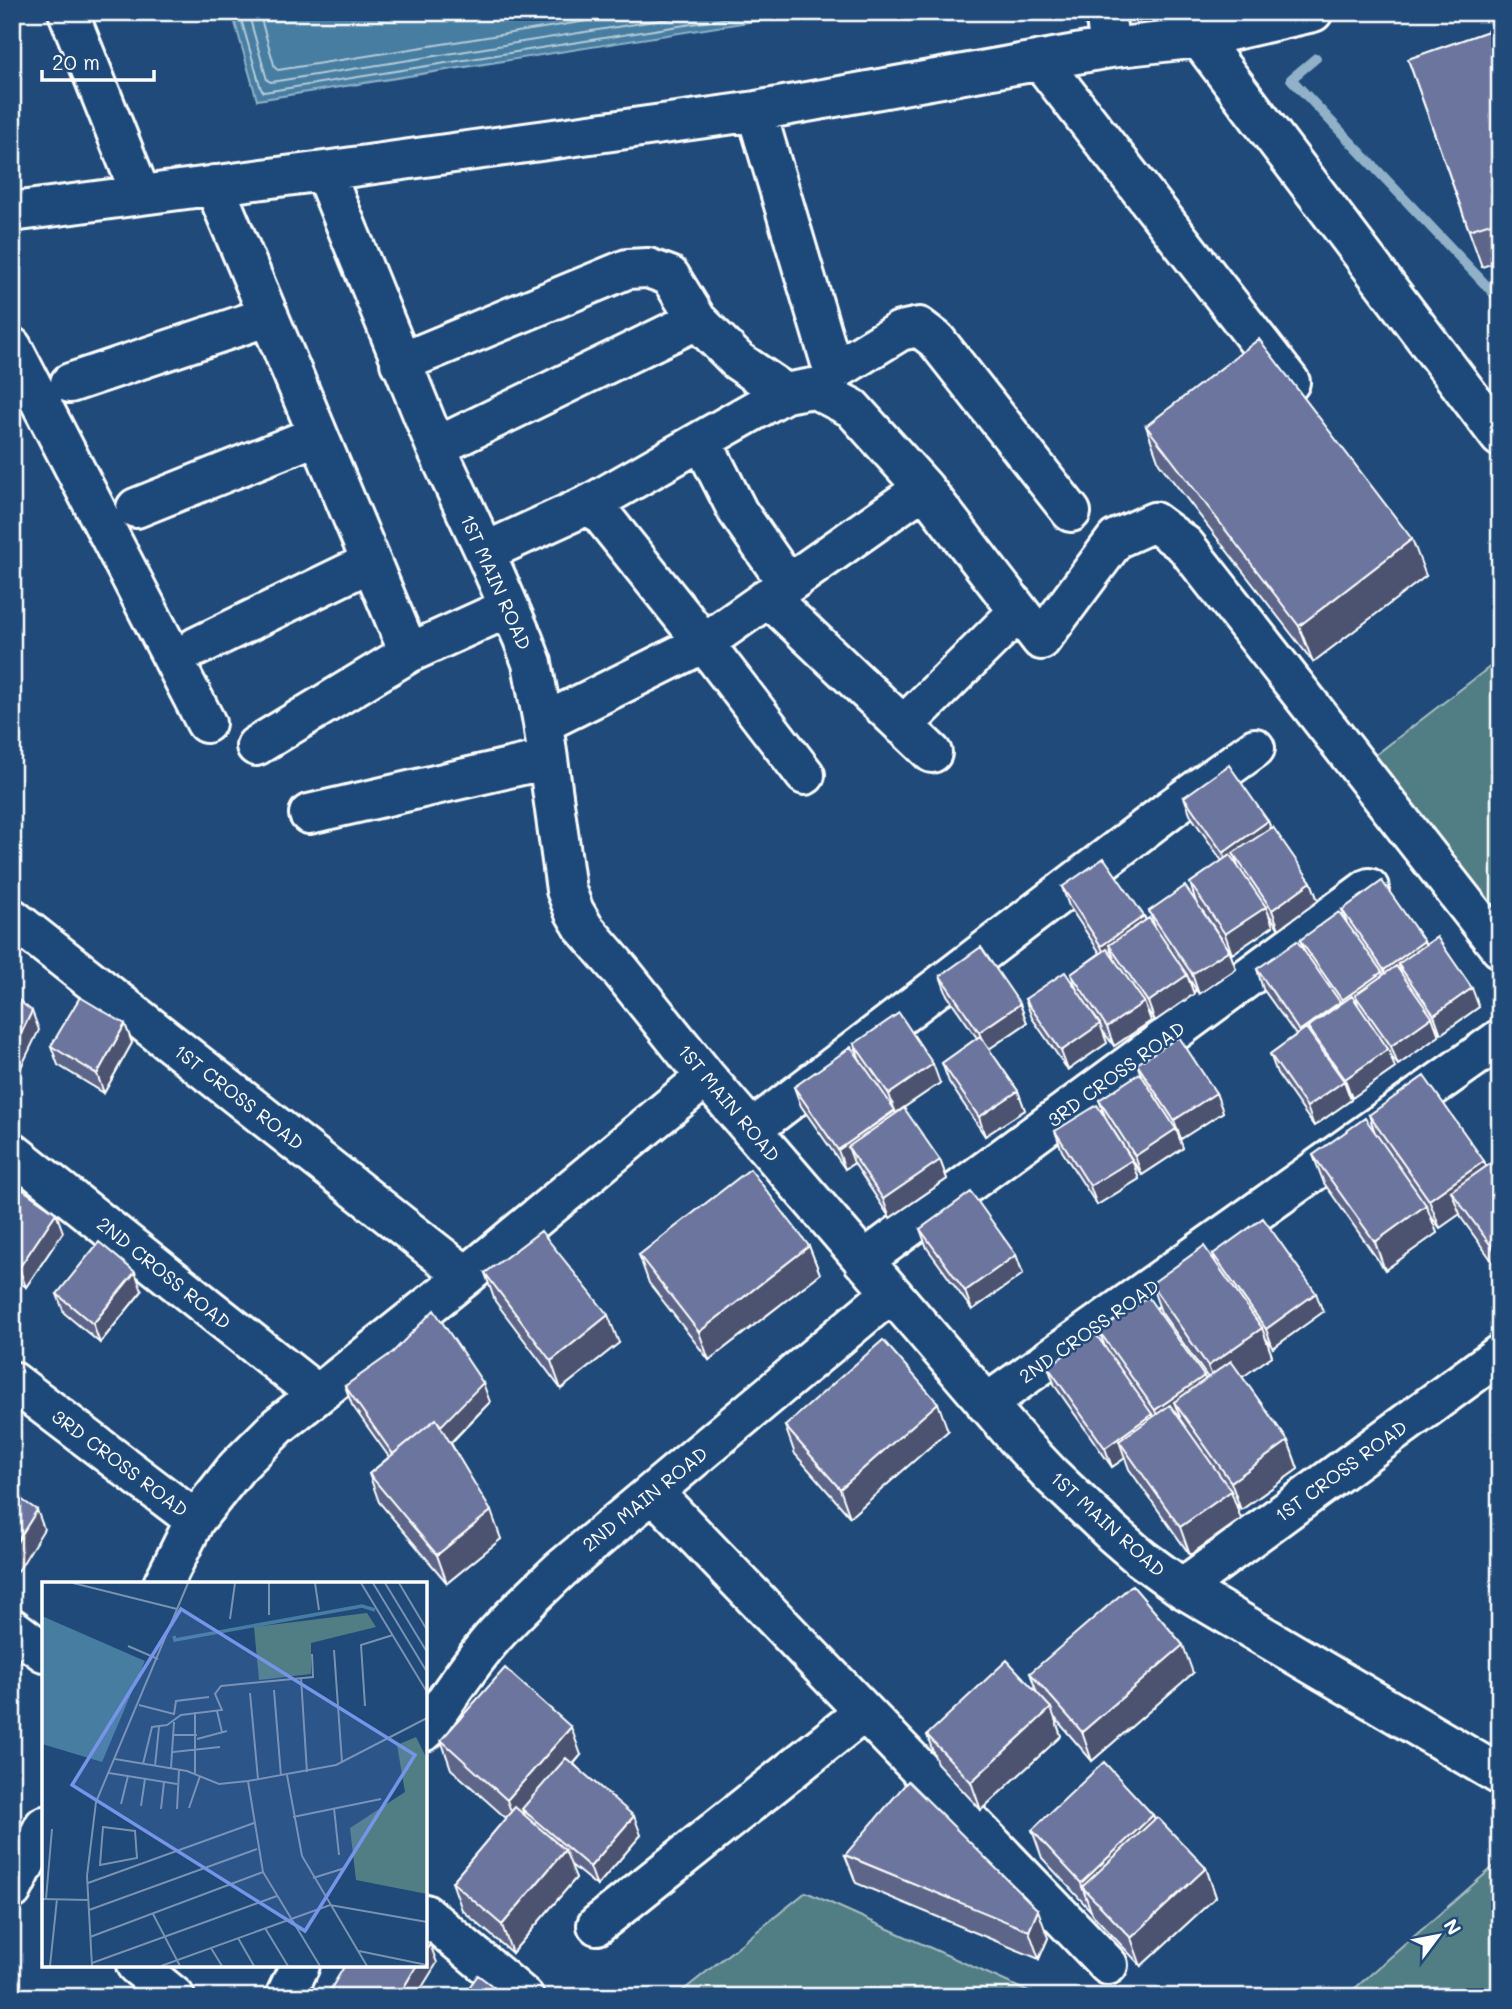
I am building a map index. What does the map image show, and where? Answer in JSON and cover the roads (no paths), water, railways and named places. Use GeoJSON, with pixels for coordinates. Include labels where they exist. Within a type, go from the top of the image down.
{"type":"FeatureCollection","features":[{"type":"Feature","properties":{"kind":"street"},"geometry":{"type":"LineString","coordinates":[[68,12],[141,195]]}},
{"type":"Feature","properties":{"kind":"street"},"geometry":{"type":"LineString","coordinates":[[12,212],[756,111],[1040,60],[1108,30],[1199,38],[1313,12]]}},
{"type":"Feature","properties":{"kind":"street"},"geometry":{"type":"LineString","coordinates":[[1199,38],[1500,438]]}},
{"type":"Feature","properties":{"kind":"street"},"geometry":{"type":"LineString","coordinates":[[1040,60],[1315,413]]}},
{"type":"Feature","properties":{"kind":"street"},"geometry":{"type":"LineString","coordinates":[[756,111],[830,360],[843,366],[900,331],[919,327],[936,340],[1071,512]]}},
{"type":"Feature","properties":{"kind":"street","name":"1ST MAIN ROAD"},"geometry":{"type":"LineString","coordinates":[[324,171],[400,363],[532,663],[546,741],[566,890],[584,929],[706,1077],[986,1404],[1093,1516],[1141,1558],[1182,1588],[1500,1775]]}},
{"type":"Feature","properties":{"kind":"street"},"geometry":{"type":"LineString","coordinates":[[214,185],[409,653]]}},
{"type":"Feature","properties":{"kind":"street"},"geometry":{"type":"LineString","coordinates":[[400,363],[627,269],[648,268],[670,276],[697,320],[738,361],[785,393]]}},
{"type":"Feature","properties":{"kind":"street"},"geometry":{"type":"LineString","coordinates":[[70,383],[269,316]]}},
{"type":"Feature","properties":{"kind":"street"},"geometry":{"type":"LineString","coordinates":[[436,447],[697,320]]}},
{"type":"Feature","properties":{"kind":"street"},"geometry":{"type":"LineString","coordinates":[[12,347],[206,723]]}},
{"type":"Feature","properties":{"kind":"street"},"geometry":{"type":"LineString","coordinates":[[485,552],[592,503],[785,393],[813,388],[852,408],[924,488],[1041,640],[1116,539],[1154,522],[1185,545],[1500,948]]}},
{"type":"Feature","properties":{"kind":"street"},"geometry":{"type":"LineString","coordinates":[[136,509],[318,435]]}},
{"type":"Feature","properties":{"kind":"street"},"geometry":{"type":"LineString","coordinates":[[702,441],[778,590],[903,726],[932,753]]}},
{"type":"Feature","properties":{"kind":"street"},"geometry":{"type":"LineString","coordinates":[[309,814],[546,741],[704,643],[924,488]]}},
{"type":"Feature","properties":{"kind":"street"},"geometry":{"type":"LineString","coordinates":[[592,503],[805,775]]}},
{"type":"Feature","properties":{"kind":"street"},"geometry":{"type":"LineString","coordinates":[[196,647],[371,562]]}},
{"type":"Feature","properties":{"kind":"street"},"geometry":{"type":"LineString","coordinates":[[256,747],[409,653],[508,608]]}},
{"type":"Feature","properties":{"kind":"street"},"geometry":{"type":"LineString","coordinates":[[903,726],[1018,612]]}},
{"type":"Feature","properties":{"kind":"street"},"geometry":{"type":"LineString","coordinates":[[751,1130],[1173,807],[1255,748]]}},
{"type":"Feature","properties":{"kind":"street","name":"3RD CROSS ROAD"},"geometry":{"type":"LineString","coordinates":[[863,1261],[1369,888]]}},
{"type":"Feature","properties":{"kind":"street","name":"1ST CROSS ROAD"},"geometry":{"type":"LineString","coordinates":[[12,918],[466,1276]]}},
{"type":"Feature","properties":{"kind":"street","name":"2ND CROSS ROAD"},"geometry":{"type":"LineString","coordinates":[[986,1404],[1500,1039]]}},
{"type":"Feature","properties":{"kind":"street"},"geometry":{"type":"LineString","coordinates":[[164,1582],[195,1520],[237,1467],[278,1426],[466,1276],[706,1077]]}},
{"type":"Feature","properties":{"kind":"street","name":"2ND CROSS ROAD"},"geometry":{"type":"LineString","coordinates":[[12,1152],[317,1394]]}},
{"type":"Feature","properties":{"kind":"street","name":"2ND MAIN ROAD"},"geometry":{"type":"LineString","coordinates":[[427,1728],[468,1668],[513,1616],[581,1551],[654,1493],[891,1293]]}},
{"type":"Feature","properties":{"kind":"street","name":"1ST CROSS ROAD"},"geometry":{"type":"LineString","coordinates":[[1182,1588],[1500,1354]]}},
{"type":"Feature","properties":{"kind":"street","name":"3RD CROSS ROAD"},"geometry":{"type":"LineString","coordinates":[[12,1381],[195,1520]]}},
{"type":"Feature","properties":{"kind":"street"},"geometry":{"type":"LineString","coordinates":[[654,1493],[1108,1965]]}},
{"type":"Feature","properties":{"kind":"street"},"geometry":{"type":"LineString","coordinates":[[12,1628],[42,1651]]}},
{"type":"Feature","properties":{"kind":"street"},"geometry":{"type":"LineString","coordinates":[[597,1925],[864,1712]]}},
{"type":"Feature","properties":{"kind":"street"},"geometry":{"type":"LineString","coordinates":[[22,1880],[42,1831]]}},
{"type":"Feature","properties":{"kind":"street"},"geometry":{"type":"LineString","coordinates":[[427,1916],[524,1997]]}},
{"type":"Feature","properties":{"kind":"street"},"geometry":{"type":"LineString","coordinates":[[138,1967],[175,1997]]}},
{"type":"Feature","properties":{"kind":"street"},"geometry":{"type":"LineString","coordinates":[[285,1997],[299,1967]]}},
{"type":"Feature","properties":{"kind":"water"},"geometry":{"type":"Polygon","coordinates":[[[232,12],[812,12],[257,100],[232,12]]]}},
{"type":"Feature","properties":{"kind":"waterway"},"geometry":{"type":"LineString","coordinates":[[1316,58],[1291,79],[1500,300]]}}]}
